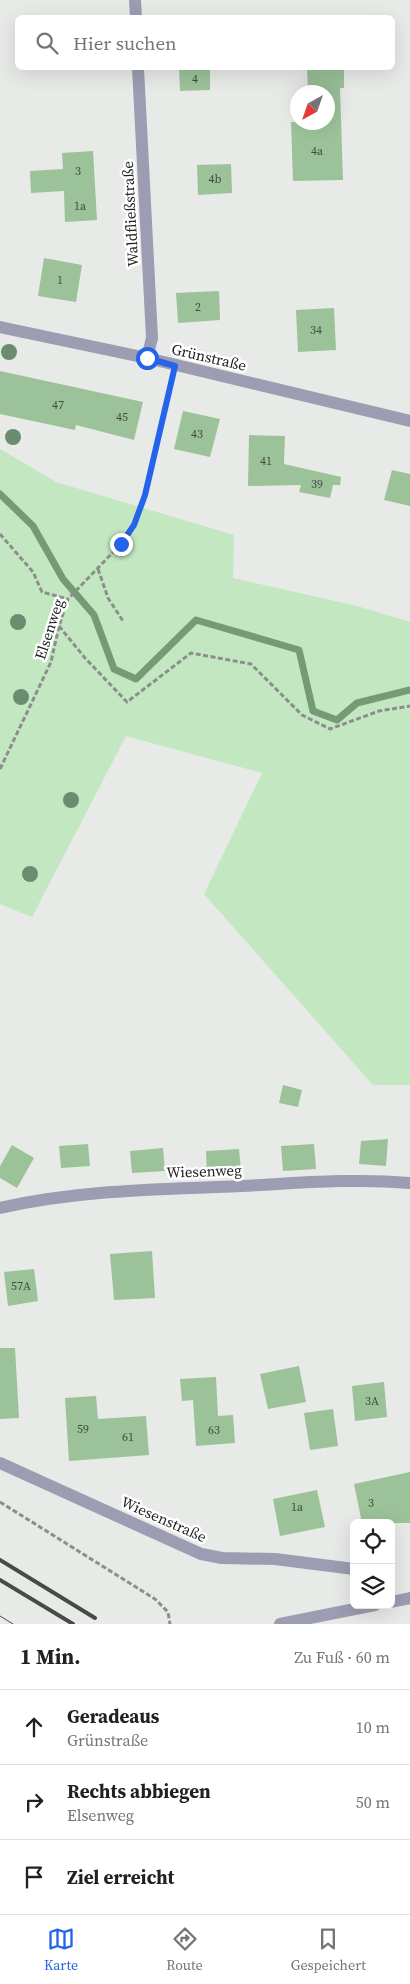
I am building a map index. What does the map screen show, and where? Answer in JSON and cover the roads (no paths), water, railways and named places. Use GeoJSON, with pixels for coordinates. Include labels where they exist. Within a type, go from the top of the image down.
{"type":"FeatureCollection","features":[{"type":"Feature","properties":{"kind":"street"},"geometry":{"type":"LineString","coordinates":[[135,0],[136,15]]}},
{"type":"Feature","properties":{"kind":"street","name":"Waldfließstraße"},"geometry":{"type":"LineString","coordinates":[[138,70],[152,338],[147,358]]}},
{"type":"Feature","properties":{"kind":"street","name":"Grünstraße"},"geometry":{"type":"LineString","coordinates":[[0,327],[147,358],[410,421]]}},
{"type":"Feature","properties":{"kind":"street","name":"Wiesenweg"},"geometry":{"type":"LineString","coordinates":[[0,1208],[24,1202],[95,1192],[346,1181],[410,1183]]}},
{"type":"Feature","properties":{"kind":"street","name":"Wiesenstraße"},"geometry":{"type":"LineString","coordinates":[[0,1463],[201,1554],[222,1558],[275,1558],[350,1568]]}},
{"type":"Feature","properties":{"kind":"street"},"geometry":{"type":"LineString","coordinates":[[395,1601],[410,1598]]}},
{"type":"Feature","properties":{"kind":"street"},"geometry":{"type":"LineString","coordinates":[[280,1624],[355,1609]]}},
{"type":"Feature","properties":{"kind":"waterway"},"geometry":{"type":"LineString","coordinates":[[0,494],[33,526],[63,579],[94,615],[114,669],[136,679],[196,620],[299,650],[313,711],[337,720],[357,703],[410,690]]}},
{"type":"Feature","properties":{"kind":"tram line"},"geometry":{"type":"LineString","coordinates":[[0,1616],[13,1624]]}},
{"type":"Feature","properties":{"kind":"railway"},"geometry":{"type":"LineString","coordinates":[[0,1560],[95,1618]]}},
{"type":"Feature","properties":{"kind":"railway"},"geometry":{"type":"LineString","coordinates":[[0,1580],[73,1624]]}}]}
